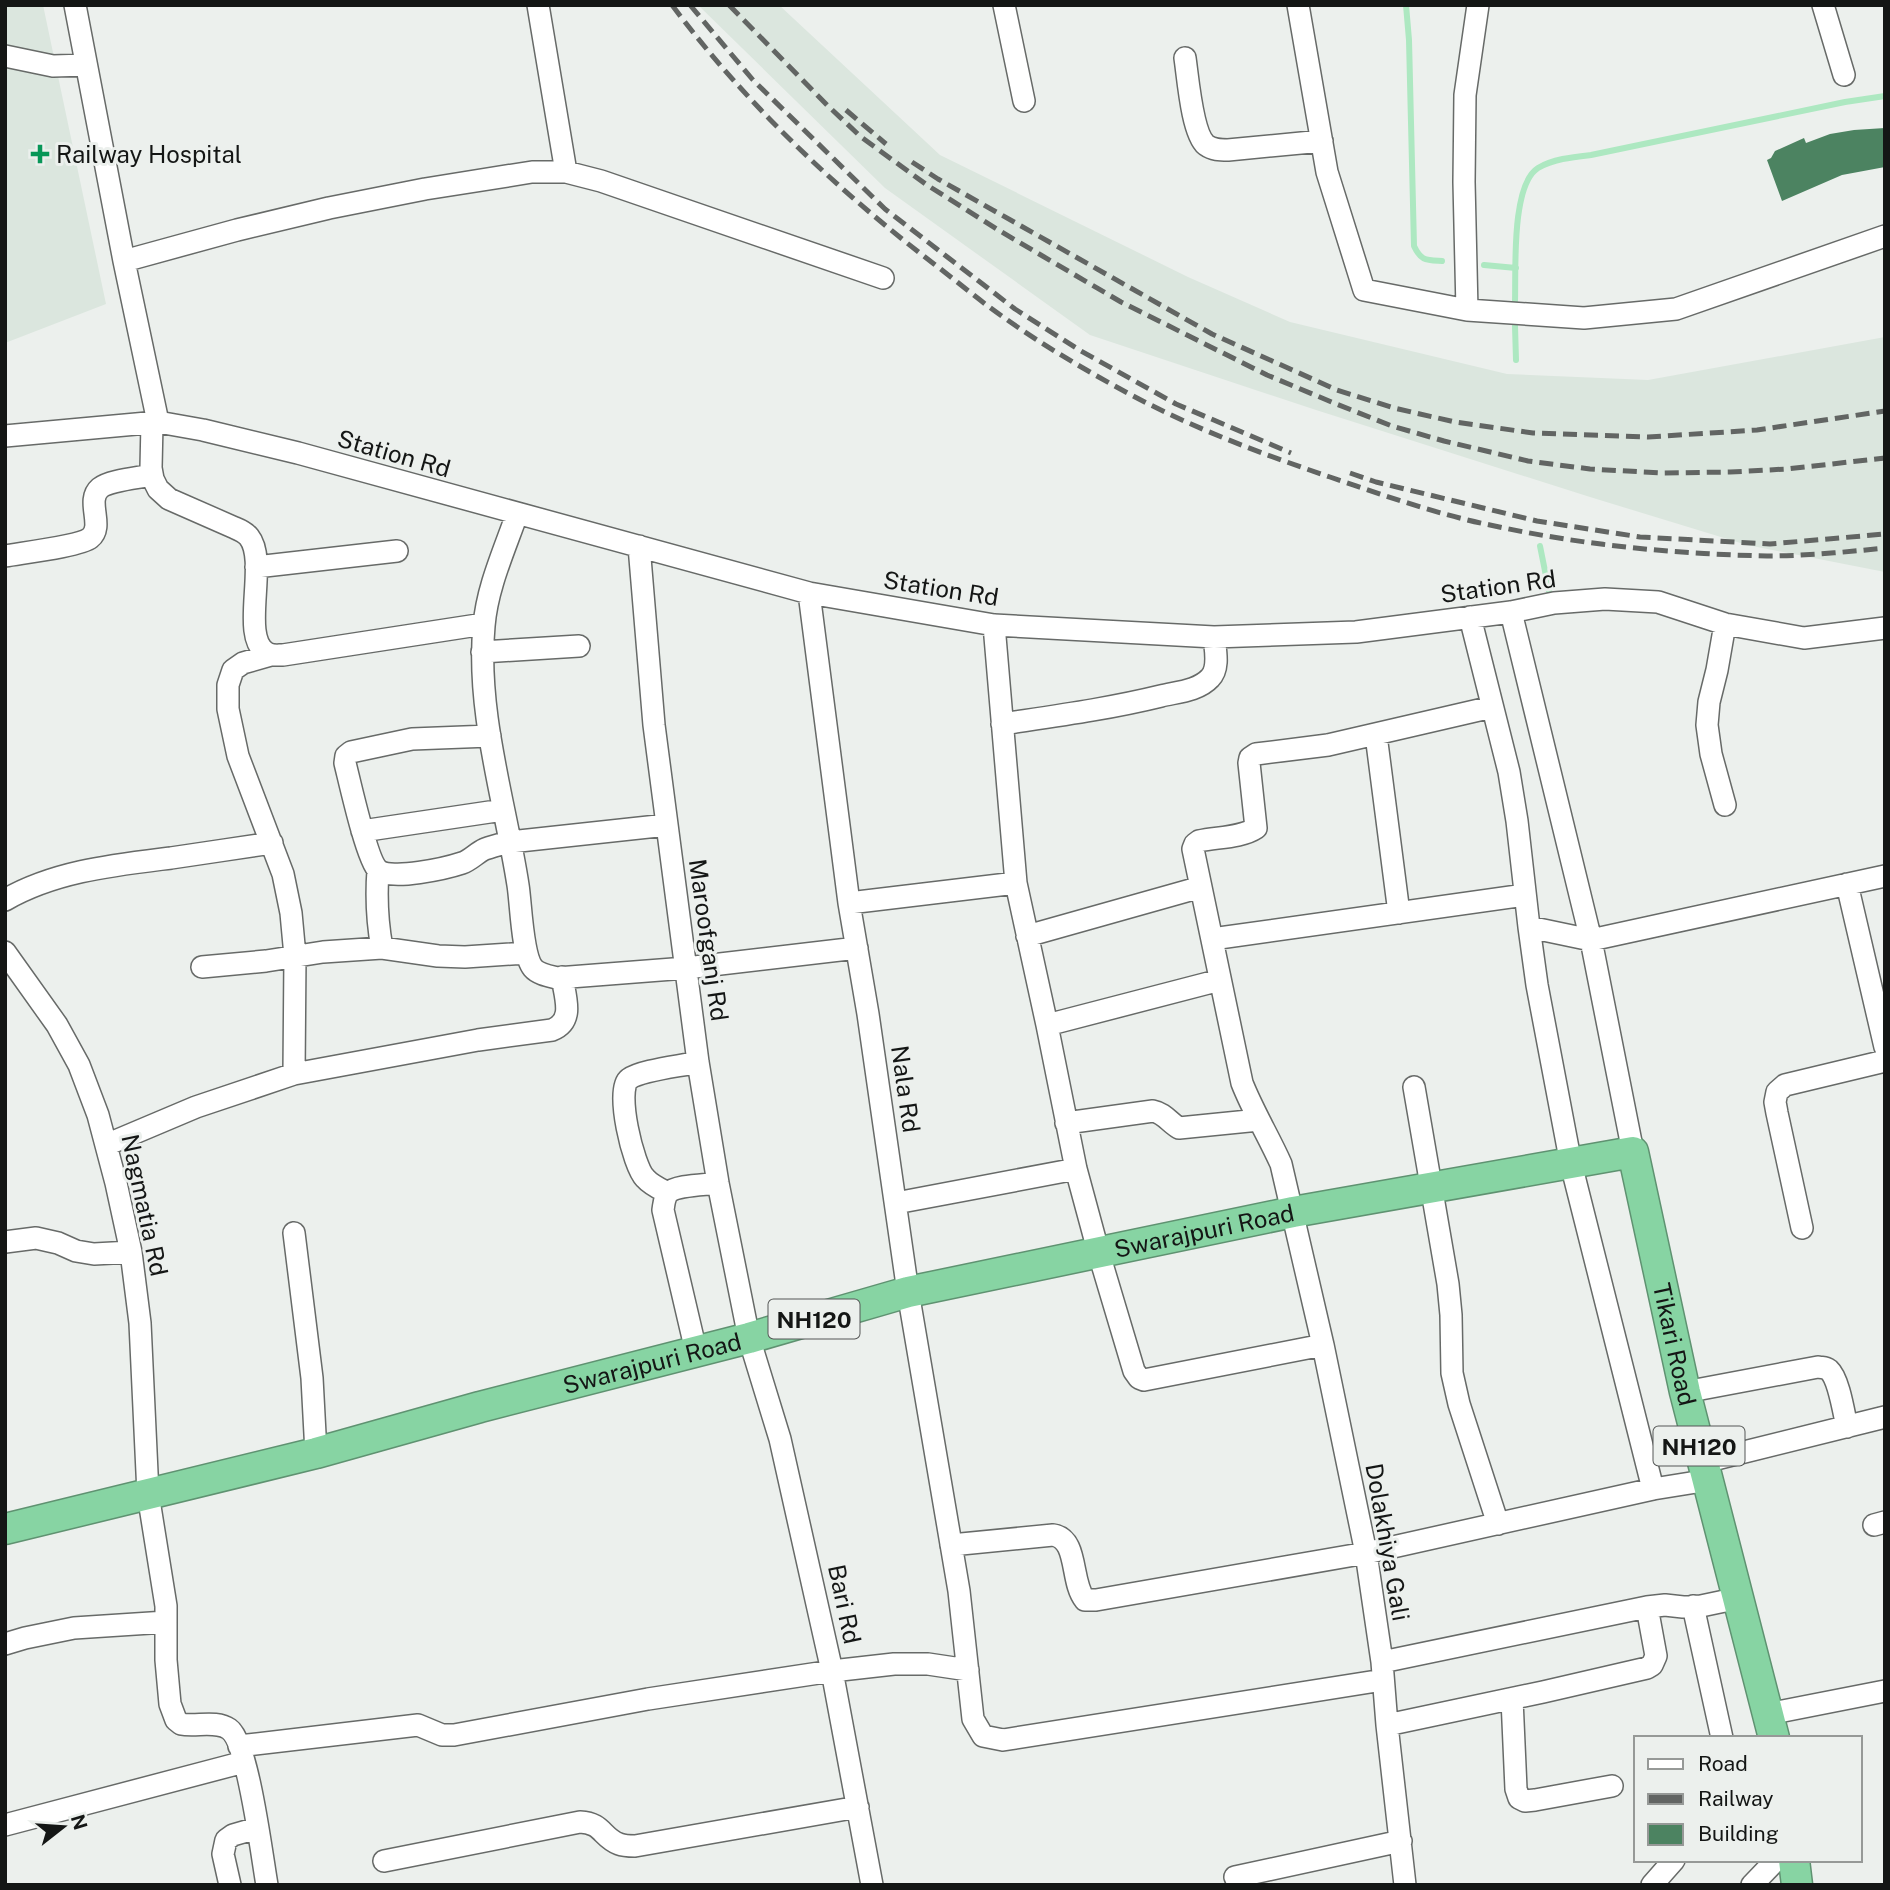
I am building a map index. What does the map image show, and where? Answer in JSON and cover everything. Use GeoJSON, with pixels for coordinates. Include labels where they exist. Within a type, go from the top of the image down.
{"type":"FeatureCollection","features":[{"type":"Feature","properties":{"kind":"highway","name":"Swarajpuri Road"},"geometry":{"type":"LineString","coordinates":[[5,1529],[316,1452],[749,1338],[908,1292],[1293,1212],[1633,1152]]}},
{"type":"Feature","properties":{"kind":"highway","name":"Tikari Road"},"geometry":{"type":"LineString","coordinates":[[1633,1152],[1685,1392],[1771,1726]]}},
{"type":"Feature","properties":{"kind":"highway"},"geometry":{"type":"LineString","coordinates":[[1794,1862],[1797,1885]]}},
{"type":"Feature","properties":{"kind":"street"},"geometry":{"type":"LineString","coordinates":[[75,5],[155,422],[152,475],[158,489],[169,499],[245,533],[250,539],[256,567],[254,624],[257,641],[263,652],[271,655]]}},
{"type":"Feature","properties":{"kind":"street"},"geometry":{"type":"LineString","coordinates":[[538,5],[566,172]]}},
{"type":"Feature","properties":{"kind":"street"},"geometry":{"type":"LineString","coordinates":[[1003,5],[1024,101]]}},
{"type":"Feature","properties":{"kind":"street"},"geometry":{"type":"LineString","coordinates":[[1298,5],[1327,172],[1364,289],[1466,310],[1584,318],[1676,309],[1885,236]]}},
{"type":"Feature","properties":{"kind":"street"},"geometry":{"type":"LineString","coordinates":[[1466,310],[1465,95],[1478,5]]}},
{"type":"Feature","properties":{"kind":"street"},"geometry":{"type":"LineString","coordinates":[[1823,5],[1844,75]]}},
{"type":"Feature","properties":{"kind":"street"},"geometry":{"type":"LineString","coordinates":[[5,56],[53,66],[86,65]]}},
{"type":"Feature","properties":{"kind":"street"},"geometry":{"type":"LineString","coordinates":[[1185,58],[1196,130],[1204,143],[1213,149],[1322,141]]}},
{"type":"Feature","properties":{"kind":"street"},"geometry":{"type":"LineString","coordinates":[[124,261],[329,208],[532,172],[566,172],[601,181],[883,278]]}},
{"type":"Feature","properties":{"kind":"street","name":"Station Rd"},"geometry":{"type":"LineString","coordinates":[[5,436],[155,422],[203,430],[298,453],[809,593],[994,625],[1214,637],[1356,632],[1511,612],[1554,603],[1618,600],[1658,602],[1725,624],[1804,638],[1885,628]]}},
{"type":"Feature","properties":{"kind":"street"},"geometry":{"type":"LineString","coordinates":[[5,556],[84,541],[91,537],[96,529],[94,499],[97,491],[111,484],[152,475]]}},
{"type":"Feature","properties":{"kind":"street"},"geometry":{"type":"LineString","coordinates":[[517,514],[490,590],[482,652],[491,736],[518,886],[526,953],[533,968],[543,974],[562,977],[686,968],[857,948]]}},
{"type":"Feature","properties":{"kind":"street","name":"Maroofganj Rd"},"geometry":{"type":"LineString","coordinates":[[639,546],[654,725],[698,1062],[718,1183],[749,1338]]}},
{"type":"Feature","properties":{"kind":"street"},"geometry":{"type":"LineString","coordinates":[[256,567],[397,551]]}},
{"type":"Feature","properties":{"kind":"street","name":"Nala Rd"},"geometry":{"type":"LineString","coordinates":[[809,593],[849,903],[908,1292],[959,1591],[973,1719],[983,1736],[1003,1740],[1383,1671],[1647,1607],[1693,1606],[1739,1598]]}},
{"type":"Feature","properties":{"kind":"street"},"geometry":{"type":"LineString","coordinates":[[1511,612],[1591,940],[1633,1152]]}},
{"type":"Feature","properties":{"kind":"street"},"geometry":{"type":"LineString","coordinates":[[1470,617],[1509,772],[1537,985],[1571,1164],[1653,1489]]}},
{"type":"Feature","properties":{"kind":"street"},"geometry":{"type":"LineString","coordinates":[[294,1074],[295,956],[291,913],[283,874],[238,756],[228,709],[228,685],[233,670],[243,663],[271,655],[484,624]]}},
{"type":"Feature","properties":{"kind":"street"},"geometry":{"type":"LineString","coordinates":[[1725,624],[1707,725],[1711,754],[1725,805]]}},
{"type":"Feature","properties":{"kind":"street"},"geometry":{"type":"LineString","coordinates":[[994,625],[1016,883],[1076,1169],[1135,1371],[1139,1378],[1155,1379],[1323,1345]]}},
{"type":"Feature","properties":{"kind":"street"},"geometry":{"type":"LineString","coordinates":[[1002,724],[1129,704],[1202,685],[1212,676],[1216,664],[1214,637]]}},
{"type":"Feature","properties":{"kind":"street"},"geometry":{"type":"LineString","coordinates":[[482,652],[579,646]]}},
{"type":"Feature","properties":{"kind":"street"},"geometry":{"type":"LineString","coordinates":[[1399,913],[1376,735],[1492,707]]}},
{"type":"Feature","properties":{"kind":"street","name":"Dolakhiya Gali"},"geometry":{"type":"LineString","coordinates":[[1376,735],[1328,745],[1263,753],[1250,758],[1256,828],[1206,839],[1195,844],[1193,849],[1242,1083],[1281,1164],[1293,1212],[1366,1553],[1383,1671],[1405,1885]]}},
{"type":"Feature","properties":{"kind":"street"},"geometry":{"type":"LineString","coordinates":[[491,736],[412,739],[351,752],[346,756],[345,763],[362,831],[378,870],[398,875],[458,864],[471,860],[488,848],[510,842],[667,825]]}},
{"type":"Feature","properties":{"kind":"street"},"geometry":{"type":"LineString","coordinates":[[362,831],[503,810]]}},
{"type":"Feature","properties":{"kind":"street"},"geometry":{"type":"LineString","coordinates":[[5,900],[64,875],[112,865],[272,843]]}},
{"type":"Feature","properties":{"kind":"street"},"geometry":{"type":"LineString","coordinates":[[378,870],[377,921],[382,947]]}},
{"type":"Feature","properties":{"kind":"street"},"geometry":{"type":"LineString","coordinates":[[1529,928],[1591,940],[1885,876]]}},
{"type":"Feature","properties":{"kind":"street"},"geometry":{"type":"LineString","coordinates":[[849,903],[1016,883]]}},
{"type":"Feature","properties":{"kind":"street"},"geometry":{"type":"LineString","coordinates":[[1847,884],[1885,1047]]}},
{"type":"Feature","properties":{"kind":"street"},"geometry":{"type":"LineString","coordinates":[[1027,936],[1201,887]]}},
{"type":"Feature","properties":{"kind":"street"},"geometry":{"type":"LineString","coordinates":[[1212,939],[1525,895]]}},
{"type":"Feature","properties":{"kind":"street"},"geometry":{"type":"LineString","coordinates":[[202,967],[382,947],[438,956],[526,953]]}},
{"type":"Feature","properties":{"kind":"street","name":"Nagmatia Rd"},"geometry":{"type":"LineString","coordinates":[[5,952],[57,1025],[79,1065],[99,1115],[131,1252],[140,1323],[148,1494],[166,1606],[170,1704],[176,1720],[181,1724],[221,1725],[231,1730],[242,1754]]}},
{"type":"Feature","properties":{"kind":"street"},"geometry":{"type":"LineString","coordinates":[[106,1145],[196,1107],[294,1074],[478,1040],[552,1030],[565,1022],[567,1015],[562,977]]}},
{"type":"Feature","properties":{"kind":"street"},"geometry":{"type":"LineString","coordinates":[[1047,1025],[1220,980]]}},
{"type":"Feature","properties":{"kind":"street"},"geometry":{"type":"LineString","coordinates":[[1802,1228],[1777,1113],[1777,1091],[1785,1085],[1885,1061]]}},
{"type":"Feature","properties":{"kind":"street"},"geometry":{"type":"LineString","coordinates":[[668,1193],[644,1177],[635,1159],[623,1096],[625,1083],[631,1077],[643,1073],[698,1062]]}},
{"type":"Feature","properties":{"kind":"street"},"geometry":{"type":"LineString","coordinates":[[1413,1087],[1448,1284],[1452,1373],[1498,1524]]}},
{"type":"Feature","properties":{"kind":"street"},"geometry":{"type":"LineString","coordinates":[[1066,1123],[1153,1111],[1160,1112],[1179,1128],[1259,1120]]}},
{"type":"Feature","properties":{"kind":"street"},"geometry":{"type":"LineString","coordinates":[[896,1203],[1076,1169]]}},
{"type":"Feature","properties":{"kind":"street"},"geometry":{"type":"LineString","coordinates":[[696,1351],[663,1210],[664,1200],[668,1193],[676,1189],[718,1183]]}},
{"type":"Feature","properties":{"kind":"street"},"geometry":{"type":"LineString","coordinates":[[294,1233],[312,1378],[316,1452]]}},
{"type":"Feature","properties":{"kind":"street"},"geometry":{"type":"LineString","coordinates":[[5,1242],[36,1238],[94,1254],[131,1252]]}},
{"type":"Feature","properties":{"kind":"street","name":"Bari Rd"},"geometry":{"type":"LineString","coordinates":[[749,1338],[780,1439],[832,1671],[872,1885]]}},
{"type":"Feature","properties":{"kind":"street"},"geometry":{"type":"LineString","coordinates":[[1685,1392],[1818,1367],[1827,1368],[1835,1381],[1847,1427]]}},
{"type":"Feature","properties":{"kind":"street"},"geometry":{"type":"LineString","coordinates":[[951,1545],[1061,1536],[1068,1544],[1080,1593],[1085,1600],[1096,1600],[1366,1553],[1653,1489],[1885,1417]]}},
{"type":"Feature","properties":{"kind":"street"},"geometry":{"type":"LineString","coordinates":[[1693,1606],[1722,1736]]}},
{"type":"Feature","properties":{"kind":"street"},"geometry":{"type":"LineString","coordinates":[[1387,1725],[1647,1668],[1652,1665],[1656,1656],[1647,1607]]}},
{"type":"Feature","properties":{"kind":"street"},"geometry":{"type":"LineString","coordinates":[[5,1644],[74,1628],[166,1622]]}},
{"type":"Feature","properties":{"kind":"street"},"geometry":{"type":"LineString","coordinates":[[5,1825],[242,1754],[418,1725],[442,1735],[454,1735],[648,1699],[832,1671],[894,1664],[928,1664],[968,1670]]}},
{"type":"Feature","properties":{"kind":"street"},"geometry":{"type":"LineString","coordinates":[[1771,1726],[1885,1691]]}},
{"type":"Feature","properties":{"kind":"street"},"geometry":{"type":"LineString","coordinates":[[1512,1699],[1516,1789],[1519,1798],[1525,1801],[1535,1800],[1612,1786]]}},
{"type":"Feature","properties":{"kind":"street"},"geometry":{"type":"LineString","coordinates":[[242,1754],[267,1885]]}},
{"type":"Feature","properties":{"kind":"street"},"geometry":{"type":"LineString","coordinates":[[384,1861],[580,1822],[591,1822],[610,1839],[622,1845],[635,1846],[858,1807]]}},
{"type":"Feature","properties":{"kind":"street"},"geometry":{"type":"LineString","coordinates":[[230,1885],[223,1854],[226,1840],[233,1835],[257,1828]]}},
{"type":"Feature","properties":{"kind":"street"},"geometry":{"type":"LineString","coordinates":[[1235,1877],[1401,1842]]}},
{"type":"Feature","properties":{"kind":"street"},"geometry":{"type":"LineString","coordinates":[[1652,1885],[1672,1862]]}},
{"type":"Feature","properties":{"kind":"street"},"geometry":{"type":"LineString","coordinates":[[1752,1885],[1774,1862]]}},
{"type":"Feature","properties":{"kind":"shaded area","name":"Railway Hospital"},"geometry":{"type":"Polygon","coordinates":[[[5,5],[43,5],[106,304],[5,343],[5,5]]]}},
{"type":"Feature","properties":{"kind":"shaded area"},"geometry":{"type":"Polygon","coordinates":[[[698,5],[779,5],[940,155],[1188,277],[1290,322],[1507,374],[1648,380],[1885,337],[1885,572],[1747,545],[1316,410],[1090,335],[885,188],[698,5]]]}},
{"type":"Feature","properties":{"kind":"building"},"geometry":{"type":"Polygon","coordinates":[[[1885,128],[1885,167],[1842,175],[1782,201],[1767,160],[1775,151],[1804,138],[1806,143],[1830,134],[1885,128]]]}},
{"type":"Feature","properties":{"kind":"waterway"},"geometry":{"type":"LineString","coordinates":[[1406,5],[1414,246],[1425,259],[1442,261]]}},
{"type":"Feature","properties":{"kind":"waterway"},"geometry":{"type":"LineString","coordinates":[[1515,301],[1519,210],[1529,177],[1538,168],[1563,159],[1885,96]]}},
{"type":"Feature","properties":{"kind":"waterway"},"geometry":{"type":"LineString","coordinates":[[1484,265],[1516,268]]}},
{"type":"Feature","properties":{"kind":"waterway"},"geometry":{"type":"LineString","coordinates":[[1515,326],[1516,360]]}},
{"type":"Feature","properties":{"kind":"waterway"},"geometry":{"type":"LineString","coordinates":[[1540,546],[1549,591]]}},
{"type":"Feature","properties":{"kind":"railway"},"geometry":{"type":"LineString","coordinates":[[672,5],[730,77],[762,111],[862,206],[988,306],[1037,340],[1120,389],[1184,421],[1256,451],[1390,497],[1470,521],[1524,532],[1662,551],[1732,555],[1796,555],[1885,548]]}},
{"type":"Feature","properties":{"kind":"railway"},"geometry":{"type":"LineString","coordinates":[[690,5],[753,80],[885,209],[1015,309],[1081,351],[1176,404],[1291,453]]}},
{"type":"Feature","properties":{"kind":"railway"},"geometry":{"type":"LineString","coordinates":[[729,5],[861,137],[927,185],[1121,302],[1267,375],[1392,426],[1528,461],[1590,469],[1662,473],[1730,472],[1787,469],[1885,458]]}},
{"type":"Feature","properties":{"kind":"railway"},"geometry":{"type":"LineString","coordinates":[[846,110],[886,144]]}},
{"type":"Feature","properties":{"kind":"railway"},"geometry":{"type":"LineString","coordinates":[[912,162],[1212,334],[1337,390],[1394,408],[1455,422],[1533,433],[1648,437],[1757,430],[1885,411]]}},
{"type":"Feature","properties":{"kind":"railway"},"geometry":{"type":"LineString","coordinates":[[1350,473],[1376,482],[1537,521],[1640,537],[1770,544],[1885,534]]}},
{"type":"Feature","properties":{"kind":"place","name":"Railway Hospital"},"geometry":{"type":"Point","coordinates":[40,154]}}]}
